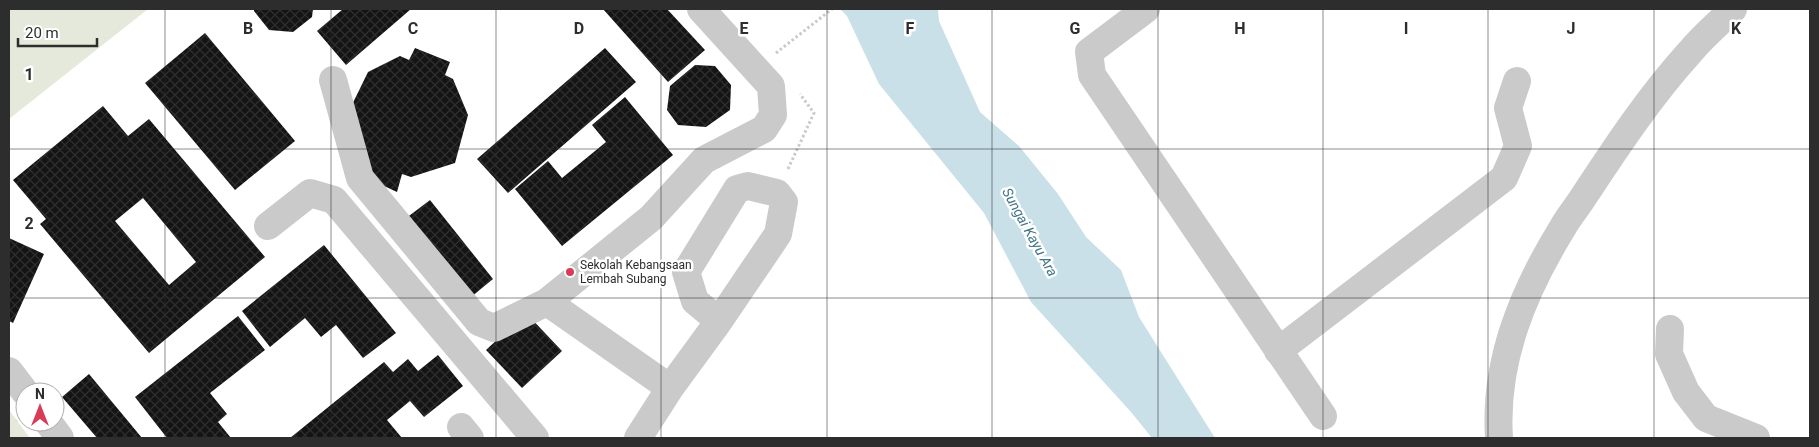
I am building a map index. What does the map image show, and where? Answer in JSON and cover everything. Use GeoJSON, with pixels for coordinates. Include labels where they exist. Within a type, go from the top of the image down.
{"type":"FeatureCollection","features":[{"type":"Feature","properties":{"kind":"street"},"geometry":{"type":"LineString","coordinates":[[333,80],[360,178],[479,322],[494,328],[547,302],[651,218],[704,160],[764,130],[773,115],[770,86],[701,9]]}},
{"type":"Feature","properties":{"kind":"street"},"geometry":{"type":"LineString","coordinates":[[1146,9],[1089,52],[1092,76],[1323,416]]}},
{"type":"Feature","properties":{"kind":"street"},"geometry":{"type":"LineString","coordinates":[[1499,438],[1499,387],[1509,341],[1520,308],[1542,264],[1564,225],[1610,156],[1653,97],[1690,51],[1733,9]]}},
{"type":"Feature","properties":{"kind":"street"},"geometry":{"type":"LineString","coordinates":[[1278,351],[1504,178],[1518,146],[1508,108],[1517,81]]}},
{"type":"Feature","properties":{"kind":"street"},"geometry":{"type":"LineString","coordinates":[[638,438],[670,388],[719,321],[778,234],[784,202],[777,193],[748,186],[737,189],[686,272],[695,301],[719,321]]}},
{"type":"Feature","properties":{"kind":"street"},"geometry":{"type":"LineString","coordinates":[[268,226],[310,192],[334,200],[536,438]]}},
{"type":"Feature","properties":{"kind":"street"},"geometry":{"type":"LineString","coordinates":[[547,302],[670,388]]}},
{"type":"Feature","properties":{"kind":"street"},"geometry":{"type":"LineString","coordinates":[[1670,329],[1669,354],[1686,392],[1706,418],[1756,438]]}},
{"type":"Feature","properties":{"kind":"street"},"geometry":{"type":"LineString","coordinates":[[9,371],[17,382]]}},
{"type":"Feature","properties":{"kind":"path"},"geometry":{"type":"LineString","coordinates":[[772,56],[832,9]]}},
{"type":"Feature","properties":{"kind":"path"},"geometry":{"type":"LineString","coordinates":[[777,193],[814,113],[802,97]]}},
{"type":"Feature","properties":{"kind":"green space"},"geometry":{"type":"Polygon","coordinates":[[[9,9],[148,9],[9,119],[9,9]]]}},
{"type":"Feature","properties":{"kind":"green space"},"geometry":{"type":"Polygon","coordinates":[[[9,410],[15,418],[15,432],[26,432],[30,438],[9,438],[9,410]]]}},
{"type":"Feature","properties":{"kind":"water","name":"Sungai Kayu Ara"},"geometry":{"type":"Polygon","coordinates":[[[840,9],[938,9],[939,21],[980,112],[1019,146],[1058,194],[1086,237],[1121,270],[1139,317],[1215,438],[1152,438],[1131,412],[1031,302],[984,213],[879,84],[847,16],[840,9]]]}},
{"type":"Feature","properties":{"kind":"building"},"geometry":{"type":"Polygon","coordinates":[[[254,9],[313,9],[312,17],[293,32],[269,30],[254,9]]]}},
{"type":"Feature","properties":{"kind":"building"},"geometry":{"type":"Polygon","coordinates":[[[343,9],[411,9],[346,65],[317,31],[343,9]]]}},
{"type":"Feature","properties":{"kind":"building"},"geometry":{"type":"Polygon","coordinates":[[[603,9],[667,9],[705,50],[668,82],[603,9]]]}},
{"type":"Feature","properties":{"kind":"building"},"geometry":{"type":"Polygon","coordinates":[[[205,33],[295,141],[235,190],[145,83],[205,33]]]}},
{"type":"Feature","properties":{"kind":"building"},"geometry":{"type":"Polygon","coordinates":[[[415,48],[450,62],[445,75],[453,79],[468,115],[455,163],[411,177],[402,174],[397,192],[360,175],[346,117],[368,72],[400,56],[409,60],[415,48]]]}},
{"type":"Feature","properties":{"kind":"building"},"geometry":{"type":"Polygon","coordinates":[[[605,48],[636,82],[508,193],[477,159],[605,48]]]}},
{"type":"Feature","properties":{"kind":"building"},"geometry":{"type":"Polygon","coordinates":[[[695,65],[715,66],[731,85],[730,110],[706,127],[678,125],[667,110],[670,86],[695,65]]]}},
{"type":"Feature","properties":{"kind":"building"},"geometry":{"type":"Polygon","coordinates":[[[625,97],[673,155],[562,246],[515,189],[548,161],[562,178],[606,142],[592,125],[625,97]]]}},
{"type":"Feature","properties":{"kind":"building"},"geometry":{"type":"Polygon","coordinates":[[[103,106],[128,136],[149,119],[265,257],[149,353],[40,224],[46,219],[13,180],[103,106]],[[143,198],[115,221],[169,285],[196,262],[143,198]]]}},
{"type":"Feature","properties":{"kind":"building"},"geometry":{"type":"Polygon","coordinates":[[[430,200],[493,279],[465,302],[401,222],[430,200]]]}},
{"type":"Feature","properties":{"kind":"building"},"geometry":{"type":"Polygon","coordinates":[[[9,238],[44,254],[13,323],[9,321],[9,238]]]}},
{"type":"Feature","properties":{"kind":"building"},"geometry":{"type":"Polygon","coordinates":[[[324,245],[396,333],[363,358],[336,325],[321,337],[305,318],[270,347],[242,311],[324,245]]]}},
{"type":"Feature","properties":{"kind":"building"},"geometry":{"type":"Polygon","coordinates":[[[526,313],[562,351],[522,388],[486,350],[526,313]]]}},
{"type":"Feature","properties":{"kind":"building"},"geometry":{"type":"Polygon","coordinates":[[[238,316],[265,350],[210,393],[227,414],[218,422],[231,438],[167,438],[135,397],[238,316]]]}},
{"type":"Feature","properties":{"kind":"building"},"geometry":{"type":"Polygon","coordinates":[[[438,355],[463,386],[424,417],[410,401],[387,420],[402,438],[290,438],[384,362],[393,372],[408,359],[418,371],[438,355]]]}},
{"type":"Feature","properties":{"kind":"building"},"geometry":{"type":"Polygon","coordinates":[[[89,374],[142,438],[97,438],[65,401],[65,394],[89,374]]]}},
{"type":"Feature","properties":{"kind":"place","name":"Sekolah Kebangsaan Lembah Subang"},"geometry":{"type":"Point","coordinates":[570,272]}}]}
